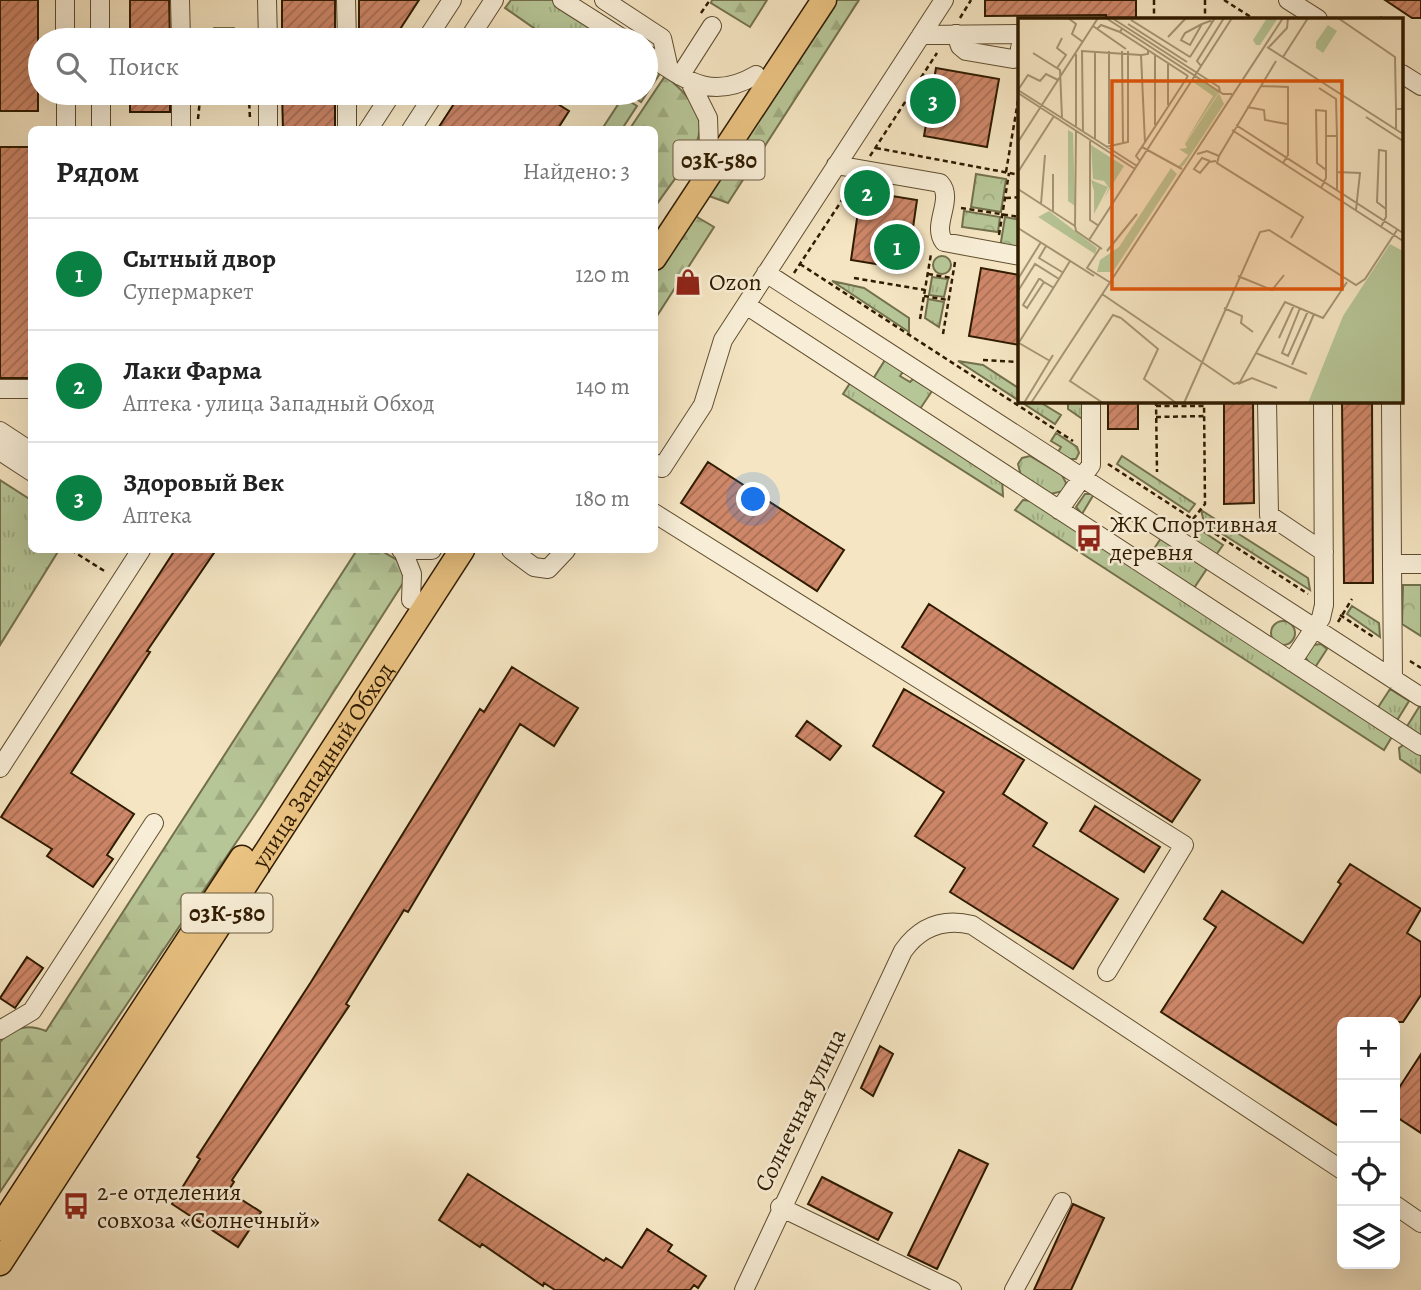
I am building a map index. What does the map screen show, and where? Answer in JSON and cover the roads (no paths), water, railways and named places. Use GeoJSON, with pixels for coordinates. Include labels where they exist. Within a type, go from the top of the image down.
{"type":"FeatureCollection","features":[{"type":"Feature","properties":{"kind":"highway","name":"03К-580"},"geometry":{"type":"LineString","coordinates":[[658,227],[805,0]]}},
{"type":"Feature","properties":{"kind":"highway","name":"03К-580"},"geometry":{"type":"LineString","coordinates":[[658,252],[824,0]]}},
{"type":"Feature","properties":{"kind":"highway","name":"улица Западный Обход"},"geometry":{"type":"LineString","coordinates":[[0,1228],[440,553]]}},
{"type":"Feature","properties":{"kind":"highway","name":"улица Западный Обход"},"geometry":{"type":"LineString","coordinates":[[1,1257],[460,553]]}},
{"type":"Feature","properties":{"kind":"street"},"geometry":{"type":"LineString","coordinates":[[65,0],[65,28]]}},
{"type":"Feature","properties":{"kind":"street"},"geometry":{"type":"LineString","coordinates":[[100,0],[100,28]]}},
{"type":"Feature","properties":{"kind":"street"},"geometry":{"type":"LineString","coordinates":[[180,0],[181,28]]}},
{"type":"Feature","properties":{"kind":"street"},"geometry":{"type":"LineString","coordinates":[[267,0],[268,28]]}},
{"type":"Feature","properties":{"kind":"street"},"geometry":{"type":"LineString","coordinates":[[346,0],[347,28]]}},
{"type":"Feature","properties":{"kind":"street"},"geometry":{"type":"LineString","coordinates":[[434,28],[452,0]]}},
{"type":"Feature","properties":{"kind":"street"},"geometry":{"type":"LineString","coordinates":[[476,28],[494,0]]}},
{"type":"Feature","properties":{"kind":"street"},"geometry":{"type":"LineString","coordinates":[[562,0],[606,28]]}},
{"type":"Feature","properties":{"kind":"street"},"geometry":{"type":"LineString","coordinates":[[604,0],[647,28]]}},
{"type":"Feature","properties":{"kind":"street"},"geometry":{"type":"LineString","coordinates":[[658,469],[702,405],[723,340],[944,0]]}},
{"type":"Feature","properties":{"kind":"street"},"geometry":{"type":"LineString","coordinates":[[1288,0],[1316,18]]}},
{"type":"Feature","properties":{"kind":"street"},"geometry":{"type":"LineString","coordinates":[[679,76],[712,26]]}},
{"type":"Feature","properties":{"kind":"street"},"geometry":{"type":"LineString","coordinates":[[921,34],[1018,34]]}},
{"type":"Feature","properties":{"kind":"street"},"geometry":{"type":"LineString","coordinates":[[953,34],[966,51],[1013,59],[1018,57]]}},
{"type":"Feature","properties":{"kind":"street"},"geometry":{"type":"LineString","coordinates":[[658,35],[662,38],[679,76],[708,118],[709,148]]}},
{"type":"Feature","properties":{"kind":"street"},"geometry":{"type":"LineString","coordinates":[[658,62],[679,76],[725,89],[756,75]]}},
{"type":"Feature","properties":{"kind":"street"},"geometry":{"type":"LineString","coordinates":[[1404,75],[1421,86]]}},
{"type":"Feature","properties":{"kind":"street"},"geometry":{"type":"LineString","coordinates":[[66,105],[66,126]]}},
{"type":"Feature","properties":{"kind":"street"},"geometry":{"type":"LineString","coordinates":[[100,105],[101,126]]}},
{"type":"Feature","properties":{"kind":"street"},"geometry":{"type":"LineString","coordinates":[[181,105],[181,126]]}},
{"type":"Feature","properties":{"kind":"street"},"geometry":{"type":"LineString","coordinates":[[268,105],[268,126]]}},
{"type":"Feature","properties":{"kind":"street"},"geometry":{"type":"LineString","coordinates":[[347,105],[347,126]]}},
{"type":"Feature","properties":{"kind":"street"},"geometry":{"type":"LineString","coordinates":[[371,126],[384,105]]}},
{"type":"Feature","properties":{"kind":"street"},"geometry":{"type":"LineString","coordinates":[[414,126],[427,105]]}},
{"type":"Feature","properties":{"kind":"street"},"geometry":{"type":"LineString","coordinates":[[836,165],[940,183],[944,187],[939,231],[944,242],[1018,256]]}},
{"type":"Feature","properties":{"kind":"street"},"geometry":{"type":"LineString","coordinates":[[766,273],[1421,697]]}},
{"type":"Feature","properties":{"kind":"street"},"geometry":{"type":"LineString","coordinates":[[746,305],[1421,746]]}},
{"type":"Feature","properties":{"kind":"street"},"geometry":{"type":"LineString","coordinates":[[0,390],[28,389]]}},
{"type":"Feature","properties":{"kind":"street"},"geometry":{"type":"LineString","coordinates":[[1059,510],[1091,466],[1091,402]]}},
{"type":"Feature","properties":{"kind":"street"},"geometry":{"type":"LineString","coordinates":[[1267,402],[1269,515],[1324,552]]}},
{"type":"Feature","properties":{"kind":"street"},"geometry":{"type":"LineString","coordinates":[[1292,662],[1321,632],[1324,605],[1323,402]]}},
{"type":"Feature","properties":{"kind":"street"},"geometry":{"type":"LineString","coordinates":[[1391,402],[1393,679]]}},
{"type":"Feature","properties":{"kind":"street"},"geometry":{"type":"LineString","coordinates":[[0,431],[28,449]]}},
{"type":"Feature","properties":{"kind":"street"},"geometry":{"type":"LineString","coordinates":[[0,451],[28,468]]}},
{"type":"Feature","properties":{"kind":"street"},"geometry":{"type":"LineString","coordinates":[[658,516],[1184,845],[1107,972]]}},
{"type":"Feature","properties":{"kind":"street"},"geometry":{"type":"LineString","coordinates":[[0,768],[139,553]]}},
{"type":"Feature","properties":{"kind":"street"},"geometry":{"type":"LineString","coordinates":[[403,553],[412,575],[411,600]]}},
{"type":"Feature","properties":{"kind":"street"},"geometry":{"type":"LineString","coordinates":[[515,553],[534,566],[548,569],[563,553]]}},
{"type":"Feature","properties":{"kind":"street"},"geometry":{"type":"LineString","coordinates":[[1392,564],[1421,564]]}},
{"type":"Feature","properties":{"kind":"street"},"geometry":{"type":"LineString","coordinates":[[0,1030],[32,1012],[154,823]]}},
{"type":"Feature","properties":{"kind":"street","name":"Солнечная улица"},"geometry":{"type":"LineString","coordinates":[[744,1290],[780,1208],[903,951],[913,937],[940,923],[957,921],[972,925],[1337,1167]]}},
{"type":"Feature","properties":{"kind":"street"},"geometry":{"type":"LineString","coordinates":[[0,1209],[11,1202],[36,1174]]}},
{"type":"Feature","properties":{"kind":"street"},"geometry":{"type":"LineString","coordinates":[[1014,1290],[1062,1202]]}},
{"type":"Feature","properties":{"kind":"street"},"geometry":{"type":"LineString","coordinates":[[1396,1206],[1421,1223]]}},
{"type":"Feature","properties":{"kind":"street"},"geometry":{"type":"LineString","coordinates":[[780,1208],[952,1290]]}},
{"type":"Feature","properties":{"kind":"place","name":"Здоровый Век"},"geometry":{"type":"Point","coordinates":[933,101]}},
{"type":"Feature","properties":{"kind":"place","name":"Лаки Фарма"},"geometry":{"type":"Point","coordinates":[867,193]}},
{"type":"Feature","properties":{"kind":"place","name":"Сытный двор"},"geometry":{"type":"Point","coordinates":[897,247]}},
{"type":"Feature","properties":{"kind":"place","name":"Ozon"},"geometry":{"type":"Point","coordinates":[688,282]}},
{"type":"Feature","properties":{"kind":"place","name":"ЖК Спортивная деревня"},"geometry":{"type":"Point","coordinates":[1089,538]}},
{"type":"Feature","properties":{"kind":"place","name":"2-е отделения совхоза «Солнечный»"},"geometry":{"type":"Point","coordinates":[76,1206]}}]}
